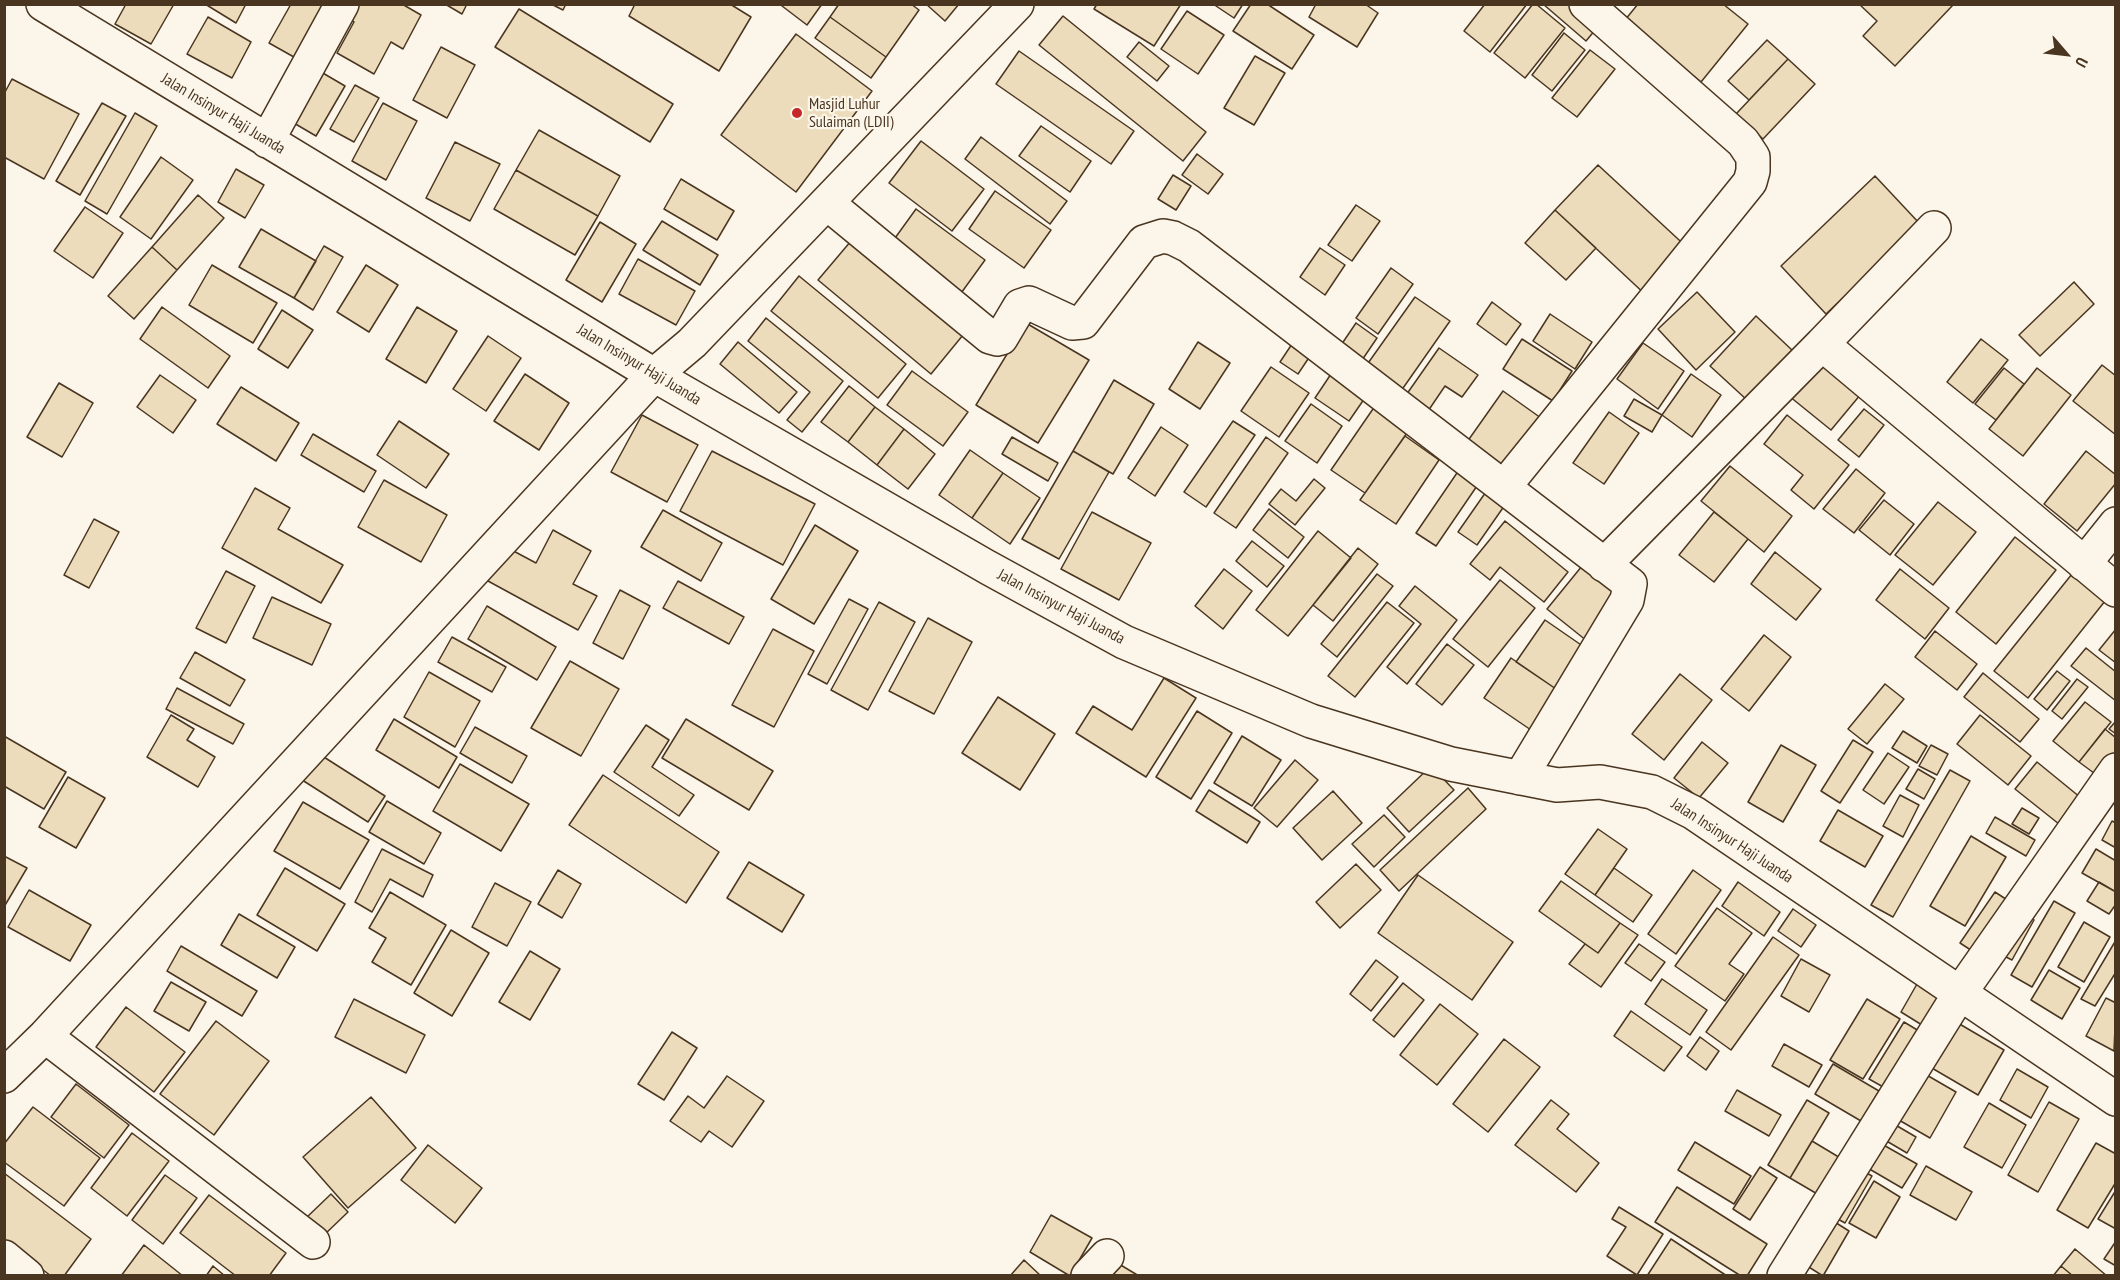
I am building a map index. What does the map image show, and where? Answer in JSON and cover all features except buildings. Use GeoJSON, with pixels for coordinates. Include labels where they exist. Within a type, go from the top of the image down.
{"type":"FeatureCollection","features":[{"type":"Feature","properties":{"kind":"street","name":"Jalan Insinyur Haji Juanda"},"geometry":{"type":"LineString","coordinates":[[43,4],[654,375],[987,567],[1124,642],[1311,721],[1451,764],[1557,785],[1600,782],[1652,792],[1694,813],[2115,1099]]}},
{"type":"Feature","properties":{"kind":"street"},"geometry":{"type":"LineString","coordinates":[[267,141],[342,4]]}},
{"type":"Feature","properties":{"kind":"street"},"geometry":{"type":"LineString","coordinates":[[4,1076],[45,1036],[654,375],[692,343],[1017,4]]}},
{"type":"Feature","properties":{"kind":"street"},"geometry":{"type":"LineString","coordinates":[[1504,488],[1750,182],[1753,171],[1753,157],[1743,142],[1586,4]]}},
{"type":"Feature","properties":{"kind":"street"},"geometry":{"type":"LineString","coordinates":[[827,203],[990,338],[997,339],[1001,338],[1020,306],[1029,303],[1072,323],[1083,322],[1144,242],[1163,236],[1173,238],[1189,246],[1630,584],[1627,600],[1520,778]]}},
{"type":"Feature","properties":{"kind":"street"},"geometry":{"type":"LineString","coordinates":[[1604,565],[1934,228]]}},
{"type":"Feature","properties":{"kind":"street"},"geometry":{"type":"LineString","coordinates":[[1822,344],[2115,590]]}},
{"type":"Feature","properties":{"kind":"street"},"geometry":{"type":"LineString","coordinates":[[2084,564],[2115,524]]}},
{"type":"Feature","properties":{"kind":"street"},"geometry":{"type":"LineString","coordinates":[[1784,1275],[1960,993],[2115,770]]}},
{"type":"Feature","properties":{"kind":"street"},"geometry":{"type":"LineString","coordinates":[[45,1036],[313,1242]]}},
{"type":"Feature","properties":{"kind":"street"},"geometry":{"type":"LineString","coordinates":[[4,1257],[27,1275]]}},
{"type":"Feature","properties":{"kind":"place","name":"Masjid Luhur Sulaiman (LDII)"},"geometry":{"type":"Point","coordinates":[797,113]}}]}
